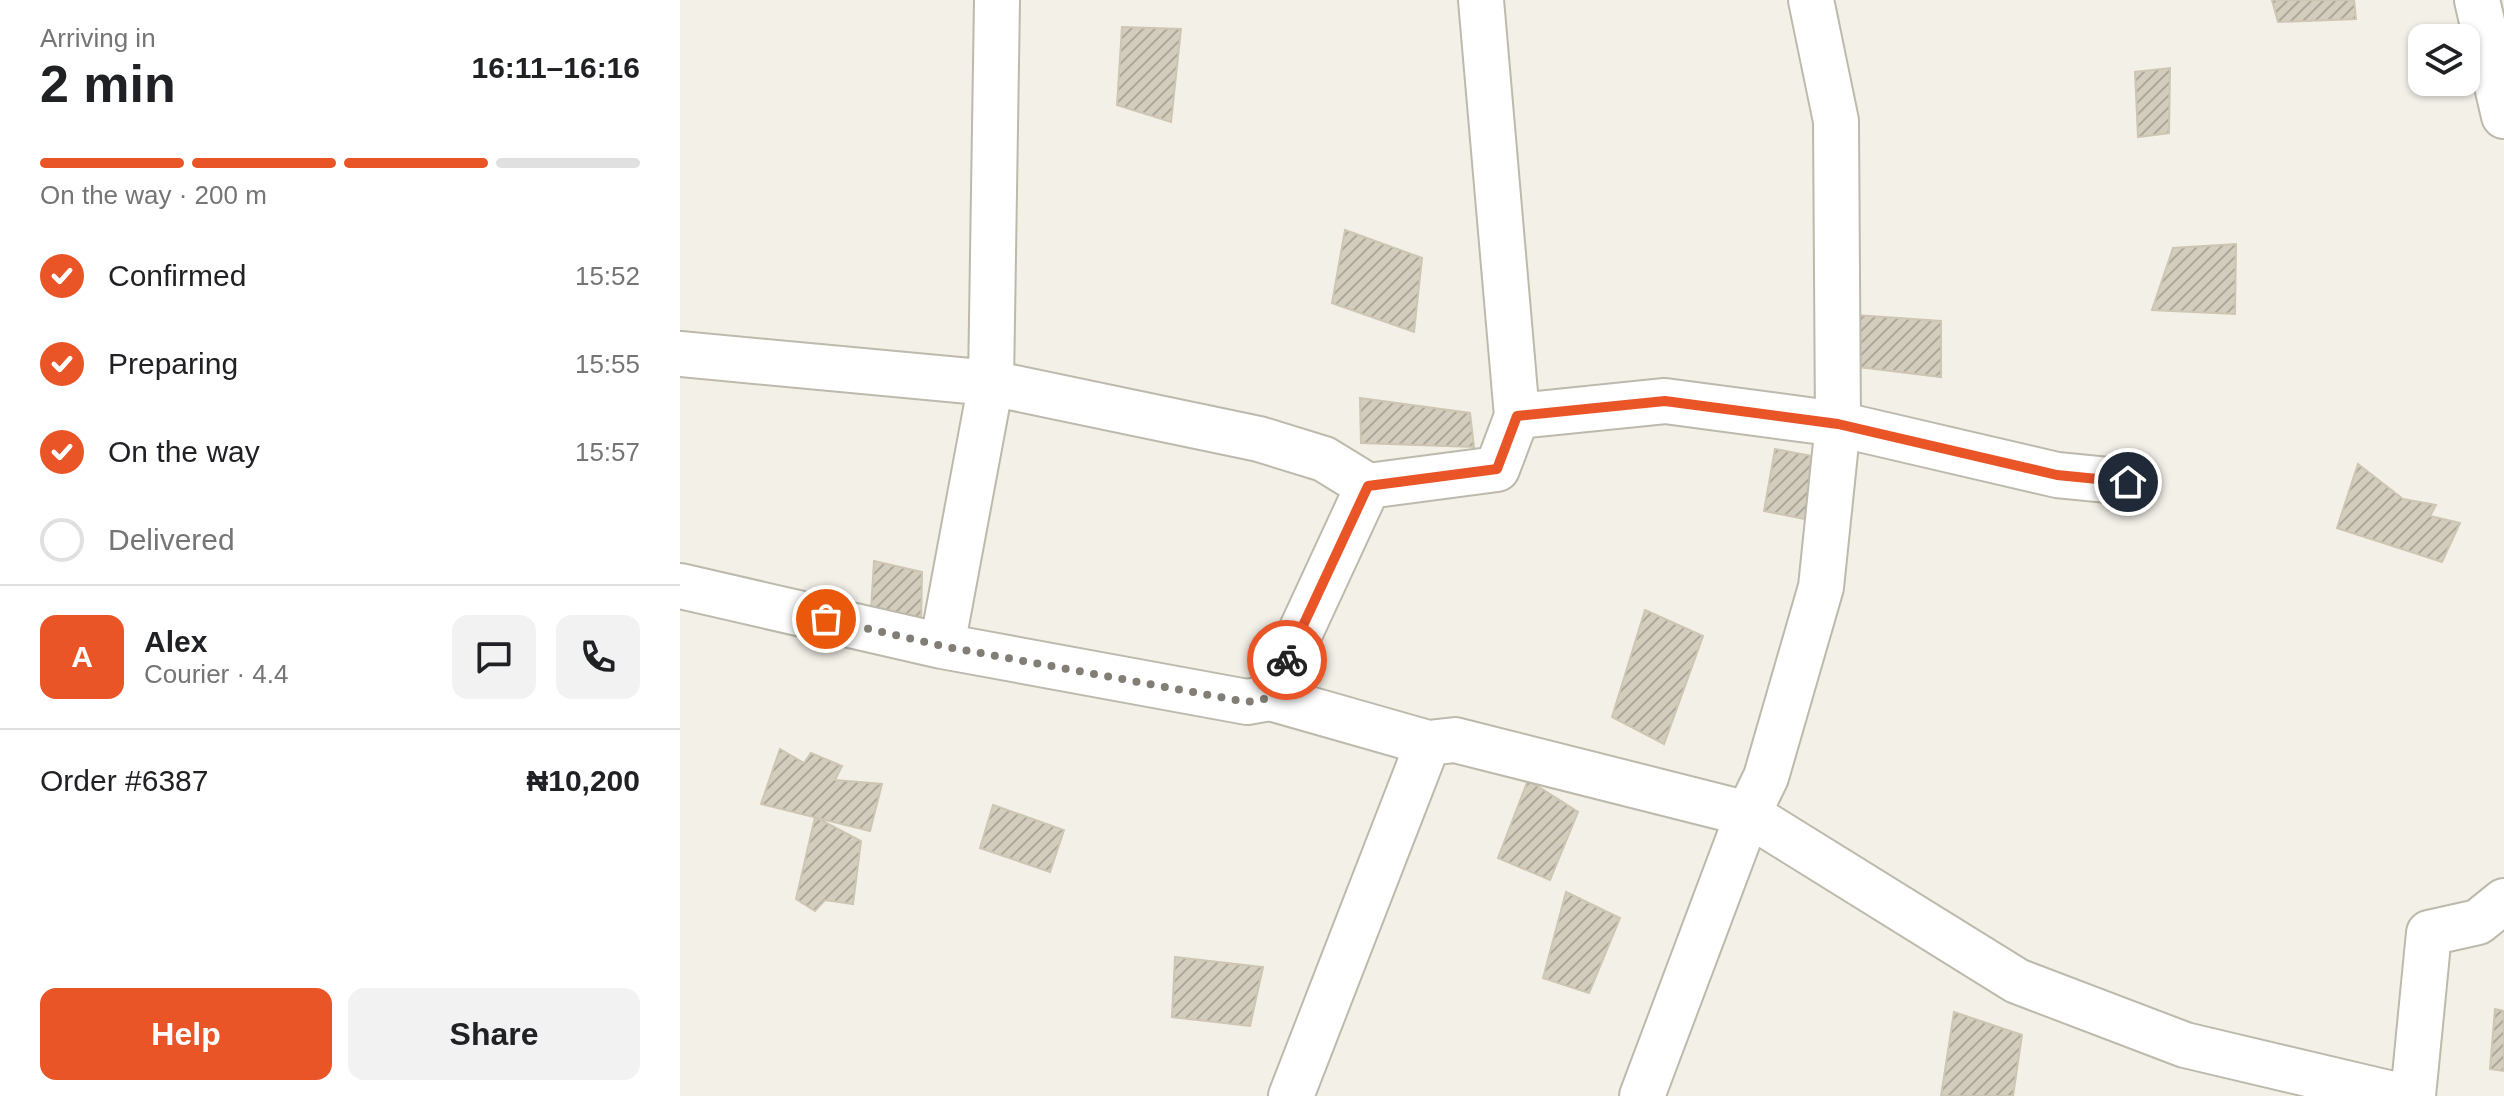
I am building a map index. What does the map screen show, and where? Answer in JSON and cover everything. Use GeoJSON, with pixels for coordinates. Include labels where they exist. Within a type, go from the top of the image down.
{"type":"FeatureCollection","features":[{"type":"Feature","properties":{"kind":"street"},"geometry":{"type":"LineString","coordinates":[[942,646],[991,383],[997,0]]}},
{"type":"Feature","properties":{"kind":"street"},"geometry":{"type":"LineString","coordinates":[[680,354],[991,383],[1259,439],[1324,459],[1368,486],[1497,469],[1517,416],[1481,0]]}},
{"type":"Feature","properties":{"kind":"street"},"geometry":{"type":"LineString","coordinates":[[1642,1096],[1748,814],[1766,777],[1821,587],[1838,424],[1836,121],[1811,0]]}},
{"type":"Feature","properties":{"kind":"street"},"geometry":{"type":"LineString","coordinates":[[2477,0],[2504,116]]}},
{"type":"Feature","properties":{"kind":"street"},"geometry":{"type":"LineString","coordinates":[[1517,416],[1665,401],[1838,424],[2057,475],[2128,482]]}},
{"type":"Feature","properties":{"kind":"street"},"geometry":{"type":"LineString","coordinates":[[1270,698],[1368,486]]}},
{"type":"Feature","properties":{"kind":"street"},"geometry":{"type":"LineString","coordinates":[[680,586],[942,646],[1247,702],[1270,698],[1428,743],[1455,740],[1748,814],[2017,981],[2185,1045],[2401,1096]]}},
{"type":"Feature","properties":{"kind":"street"},"geometry":{"type":"LineString","coordinates":[[1291,1096],[1428,743]]}},
{"type":"Feature","properties":{"kind":"street"},"geometry":{"type":"LineString","coordinates":[[2413,1096],[2429,933],[2478,922],[2504,901]]}},
{"type":"Feature","properties":{"kind":"building"},"geometry":{"type":"Polygon","coordinates":[[[2272,0],[2354,0],[2356,19],[2278,22],[2272,0]]]}},
{"type":"Feature","properties":{"kind":"building"},"geometry":{"type":"Polygon","coordinates":[[[1122,27],[1181,29],[1171,122],[1117,105],[1122,27]]]}},
{"type":"Feature","properties":{"kind":"building"},"geometry":{"type":"Polygon","coordinates":[[[2170,68],[2169,133],[2138,137],[2135,72],[2170,68]]]}},
{"type":"Feature","properties":{"kind":"building"},"geometry":{"type":"Polygon","coordinates":[[[1345,230],[1422,258],[1414,332],[1332,303],[1345,230]]]}},
{"type":"Feature","properties":{"kind":"building"},"geometry":{"type":"Polygon","coordinates":[[[2236,244],[2235,314],[2152,310],[2173,248],[2236,244]]]}},
{"type":"Feature","properties":{"kind":"building"},"geometry":{"type":"Polygon","coordinates":[[[1855,315],[1941,321],[1941,377],[1851,366],[1855,315]]]}},
{"type":"Feature","properties":{"kind":"building"},"geometry":{"type":"Polygon","coordinates":[[[1360,398],[1470,413],[1474,447],[1361,443],[1360,398]]]}},
{"type":"Feature","properties":{"kind":"building"},"geometry":{"type":"Polygon","coordinates":[[[1775,449],[1822,458],[1810,520],[1764,511],[1775,449]]]}},
{"type":"Feature","properties":{"kind":"building"},"geometry":{"type":"Polygon","coordinates":[[[2358,464],[2403,499],[2436,505],[2430,516],[2460,523],[2442,562],[2337,528],[2358,464]]]}},
{"type":"Feature","properties":{"kind":"building"},"geometry":{"type":"Polygon","coordinates":[[[874,561],[922,572],[921,626],[871,610],[874,561]]]}},
{"type":"Feature","properties":{"kind":"building"},"geometry":{"type":"Polygon","coordinates":[[[1645,610],[1703,636],[1664,744],[1612,717],[1645,610]]]}},
{"type":"Feature","properties":{"kind":"building"},"geometry":{"type":"Polygon","coordinates":[[[780,749],[804,763],[811,753],[842,766],[835,780],[882,784],[870,831],[761,804],[780,749]]]}},
{"type":"Feature","properties":{"kind":"building"},"geometry":{"type":"Polygon","coordinates":[[[1528,780],[1578,812],[1550,880],[1498,858],[1528,780]]]}},
{"type":"Feature","properties":{"kind":"building"},"geometry":{"type":"Polygon","coordinates":[[[993,805],[1064,830],[1050,872],[980,848],[993,805]]]}},
{"type":"Feature","properties":{"kind":"building"},"geometry":{"type":"Polygon","coordinates":[[[815,817],[861,841],[853,904],[825,900],[815,911],[796,899],[815,817]]]}},
{"type":"Feature","properties":{"kind":"building"},"geometry":{"type":"Polygon","coordinates":[[[1566,892],[1620,918],[1589,993],[1543,978],[1566,892]]]}},
{"type":"Feature","properties":{"kind":"building"},"geometry":{"type":"Polygon","coordinates":[[[1175,957],[1263,967],[1250,1026],[1172,1017],[1175,957]]]}},
{"type":"Feature","properties":{"kind":"building"},"geometry":{"type":"Polygon","coordinates":[[[2495,1009],[2504,1011],[2504,1071],[2490,1069],[2495,1009]]]}},
{"type":"Feature","properties":{"kind":"building"},"geometry":{"type":"Polygon","coordinates":[[[1954,1012],[2022,1035],[2013,1096],[1941,1096],[1954,1012]]]}},
{"type":"Feature","properties":{"kind":"way so far"},"geometry":{"type":"LineString","coordinates":[[826,619],[942,646],[1247,702],[1270,698],[1287,660]]}},
{"type":"Feature","properties":{"kind":"route"},"geometry":{"type":"LineString","coordinates":[[1287,660],[1368,486],[1497,469],[1517,416],[1665,401],[1838,424],[2057,475],[2128,482]]}}]}
